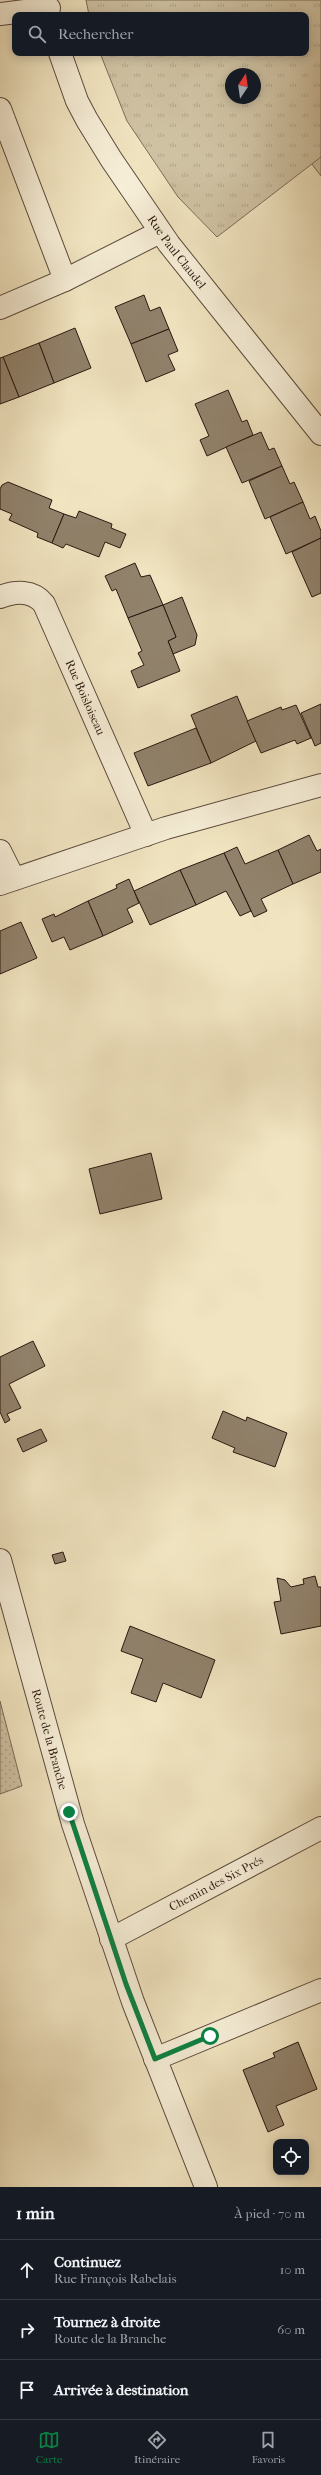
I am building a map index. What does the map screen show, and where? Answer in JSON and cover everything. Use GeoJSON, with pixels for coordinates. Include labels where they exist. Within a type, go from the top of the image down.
{"type":"FeatureCollection","features":[{"type":"Feature","properties":{"kind":"street"},"geometry":{"type":"LineString","coordinates":[[16,12],[49,8]]}},
{"type":"Feature","properties":{"kind":"street"},"geometry":{"type":"LineString","coordinates":[[0,14],[12,13]]}},
{"type":"Feature","properties":{"kind":"street","name":"Rue Paul Claudel"},"geometry":{"type":"LineString","coordinates":[[61,56],[75,95],[87,120],[160,232],[321,434]]}},
{"type":"Feature","properties":{"kind":"street"},"geometry":{"type":"LineString","coordinates":[[0,110],[65,280]]}},
{"type":"Feature","properties":{"kind":"street"},"geometry":{"type":"LineString","coordinates":[[0,308],[65,280],[160,232]]}},
{"type":"Feature","properties":{"kind":"street","name":"Rue Boisloiseau"},"geometry":{"type":"LineString","coordinates":[[0,597],[11,593],[24,593],[37,596],[44,604],[146,835]]}},
{"type":"Feature","properties":{"kind":"street"},"geometry":{"type":"LineString","coordinates":[[0,851],[7,882],[146,835],[321,785]]}},
{"type":"Feature","properties":{"kind":"street","name":"Route de la Branche"},"geometry":{"type":"LineString","coordinates":[[0,1560],[65,1800],[111,1938],[155,2059],[206,2187]]}},
{"type":"Feature","properties":{"kind":"street","name":"Chemin des Six Prés"},"geometry":{"type":"LineString","coordinates":[[111,1938],[321,1828]]}},
{"type":"Feature","properties":{"kind":"street"},"geometry":{"type":"LineString","coordinates":[[155,2059],[321,1990]]}},
{"type":"Feature","properties":{"kind":"green space"},"geometry":{"type":"Polygon","coordinates":[[[86,0],[321,0],[321,157],[217,237],[178,197],[127,121],[101,56],[309,56],[309,12],[88,12],[86,0]]]}},
{"type":"Feature","properties":{"kind":"green space"},"geometry":{"type":"Polygon","coordinates":[[[321,156],[321,176],[311,163],[321,156]]]}},
{"type":"Feature","properties":{"kind":"green space"},"geometry":{"type":"Polygon","coordinates":[[[0,1701],[22,1786],[0,1794],[0,1701]]]}},
{"type":"Feature","properties":{"kind":"building"},"geometry":{"type":"Polygon","coordinates":[[[144,295],[150,311],[160,307],[169,329],[131,344],[115,307],[144,295]]]}},
{"type":"Feature","properties":{"kind":"building"},"geometry":{"type":"Polygon","coordinates":[[[75,328],[91,368],[54,383],[39,343],[75,328]]]}},
{"type":"Feature","properties":{"kind":"building"},"geometry":{"type":"Polygon","coordinates":[[[169,329],[178,351],[168,355],[175,370],[146,382],[131,344],[169,329]]]}},
{"type":"Feature","properties":{"kind":"building"},"geometry":{"type":"Polygon","coordinates":[[[39,343],[54,383],[19,397],[3,357],[39,343]]]}},
{"type":"Feature","properties":{"kind":"building"},"geometry":{"type":"Polygon","coordinates":[[[3,357],[19,397],[0,404],[0,358],[3,357]]]}},
{"type":"Feature","properties":{"kind":"building"},"geometry":{"type":"Polygon","coordinates":[[[228,390],[242,422],[247,420],[253,435],[207,456],[200,440],[209,436],[195,404],[228,390]]]}},
{"type":"Feature","properties":{"kind":"building"},"geometry":{"type":"Polygon","coordinates":[[[261,432],[269,450],[274,448],[282,466],[242,483],[226,447],[261,432]]]}},
{"type":"Feature","properties":{"kind":"building"},"geometry":{"type":"Polygon","coordinates":[[[282,466],[290,484],[294,482],[303,502],[265,519],[249,481],[282,466]]]}},
{"type":"Feature","properties":{"kind":"building"},"geometry":{"type":"Polygon","coordinates":[[[8,482],[52,500],[49,508],[64,514],[52,543],[37,537],[38,533],[9,520],[12,514],[0,509],[0,489],[2,485],[8,482]]]}},
{"type":"Feature","properties":{"kind":"building"},"geometry":{"type":"Polygon","coordinates":[[[303,502],[310,519],[315,516],[321,531],[321,538],[286,554],[270,517],[303,502]]]}},
{"type":"Feature","properties":{"kind":"building"},"geometry":{"type":"Polygon","coordinates":[[[79,511],[112,524],[111,528],[126,534],[120,548],[105,542],[99,557],[66,544],[63,548],[52,543],[64,514],[76,518],[79,511]]]}},
{"type":"Feature","properties":{"kind":"building"},"geometry":{"type":"Polygon","coordinates":[[[321,538],[321,593],[312,597],[292,552],[321,538]]]}},
{"type":"Feature","properties":{"kind":"building"},"geometry":{"type":"Polygon","coordinates":[[[135,563],[141,577],[150,575],[163,605],[128,618],[116,589],[112,591],[105,576],[135,563]]]}},
{"type":"Feature","properties":{"kind":"building"},"geometry":{"type":"Polygon","coordinates":[[[182,597],[197,635],[195,645],[173,654],[168,641],[176,637],[163,605],[182,597]]]}},
{"type":"Feature","properties":{"kind":"building"},"geometry":{"type":"Polygon","coordinates":[[[163,605],[176,637],[168,641],[180,671],[138,688],[131,671],[144,665],[138,653],[142,651],[128,618],[163,605]]]}},
{"type":"Feature","properties":{"kind":"building"},"geometry":{"type":"Polygon","coordinates":[[[237,696],[256,741],[211,763],[191,715],[237,696]]]}},
{"type":"Feature","properties":{"kind":"building"},"geometry":{"type":"Polygon","coordinates":[[[321,704],[321,743],[315,746],[301,713],[321,704]]]}},
{"type":"Feature","properties":{"kind":"building"},"geometry":{"type":"Polygon","coordinates":[[[296,705],[311,738],[297,744],[295,740],[261,753],[247,721],[281,707],[282,710],[296,705]]]}},
{"type":"Feature","properties":{"kind":"building"},"geometry":{"type":"Polygon","coordinates":[[[196,728],[211,763],[148,786],[134,753],[196,728]]]}},
{"type":"Feature","properties":{"kind":"building"},"geometry":{"type":"Polygon","coordinates":[[[309,835],[317,851],[321,849],[321,872],[293,884],[278,850],[309,835]]]}},
{"type":"Feature","properties":{"kind":"building"},"geometry":{"type":"Polygon","coordinates":[[[237,847],[245,864],[278,850],[293,884],[261,899],[267,911],[254,917],[224,853],[237,847]]]}},
{"type":"Feature","properties":{"kind":"building"},"geometry":{"type":"Polygon","coordinates":[[[224,853],[251,911],[240,916],[226,891],[196,905],[180,870],[224,853]]]}},
{"type":"Feature","properties":{"kind":"building"},"geometry":{"type":"Polygon","coordinates":[[[180,870],[196,905],[150,925],[134,891],[180,870]]]}},
{"type":"Feature","properties":{"kind":"building"},"geometry":{"type":"Polygon","coordinates":[[[129,879],[139,903],[127,909],[133,922],[103,936],[88,901],[117,888],[116,885],[129,879]]]}},
{"type":"Feature","properties":{"kind":"building"},"geometry":{"type":"Polygon","coordinates":[[[88,901],[103,936],[70,950],[64,937],[52,942],[42,919],[54,914],[55,917],[88,901]]]}},
{"type":"Feature","properties":{"kind":"building"},"geometry":{"type":"Polygon","coordinates":[[[21,922],[37,958],[0,974],[0,931],[21,922]]]}},
{"type":"Feature","properties":{"kind":"building"},"geometry":{"type":"Polygon","coordinates":[[[151,1153],[162,1199],[100,1214],[89,1169],[151,1153]]]}},
{"type":"Feature","properties":{"kind":"building"},"geometry":{"type":"Polygon","coordinates":[[[33,1341],[45,1366],[9,1384],[21,1408],[7,1414],[10,1420],[5,1423],[0,1412],[0,1357],[33,1341]]]}},
{"type":"Feature","properties":{"kind":"building"},"geometry":{"type":"Polygon","coordinates":[[[223,1411],[246,1421],[247,1417],[287,1433],[275,1467],[233,1452],[235,1448],[212,1438],[223,1411]]]}},
{"type":"Feature","properties":{"kind":"building"},"geometry":{"type":"Polygon","coordinates":[[[41,1429],[47,1441],[23,1452],[17,1439],[41,1429]]]}},
{"type":"Feature","properties":{"kind":"building"},"geometry":{"type":"Polygon","coordinates":[[[63,1552],[66,1561],[55,1564],[52,1555],[63,1552]]]}},
{"type":"Feature","properties":{"kind":"building"},"geometry":{"type":"Polygon","coordinates":[[[315,1576],[318,1587],[321,1587],[321,1626],[281,1634],[274,1602],[281,1601],[277,1578],[285,1580],[291,1587],[304,1584],[303,1579],[315,1576]]]}},
{"type":"Feature","properties":{"kind":"building"},"geometry":{"type":"Polygon","coordinates":[[[130,1626],[215,1660],[201,1698],[163,1683],[156,1702],[131,1693],[143,1659],[121,1651],[130,1626]]]}},
{"type":"Feature","properties":{"kind":"building"},"geometry":{"type":"Polygon","coordinates":[[[298,2042],[317,2089],[276,2106],[284,2125],[268,2132],[243,2070],[275,2057],[273,2053],[298,2042]]]}},
{"type":"Feature","properties":{"kind":"route"},"geometry":{"type":"LineString","coordinates":[[69,1812],[126,1984],[155,2059],[210,2036]]}}]}
